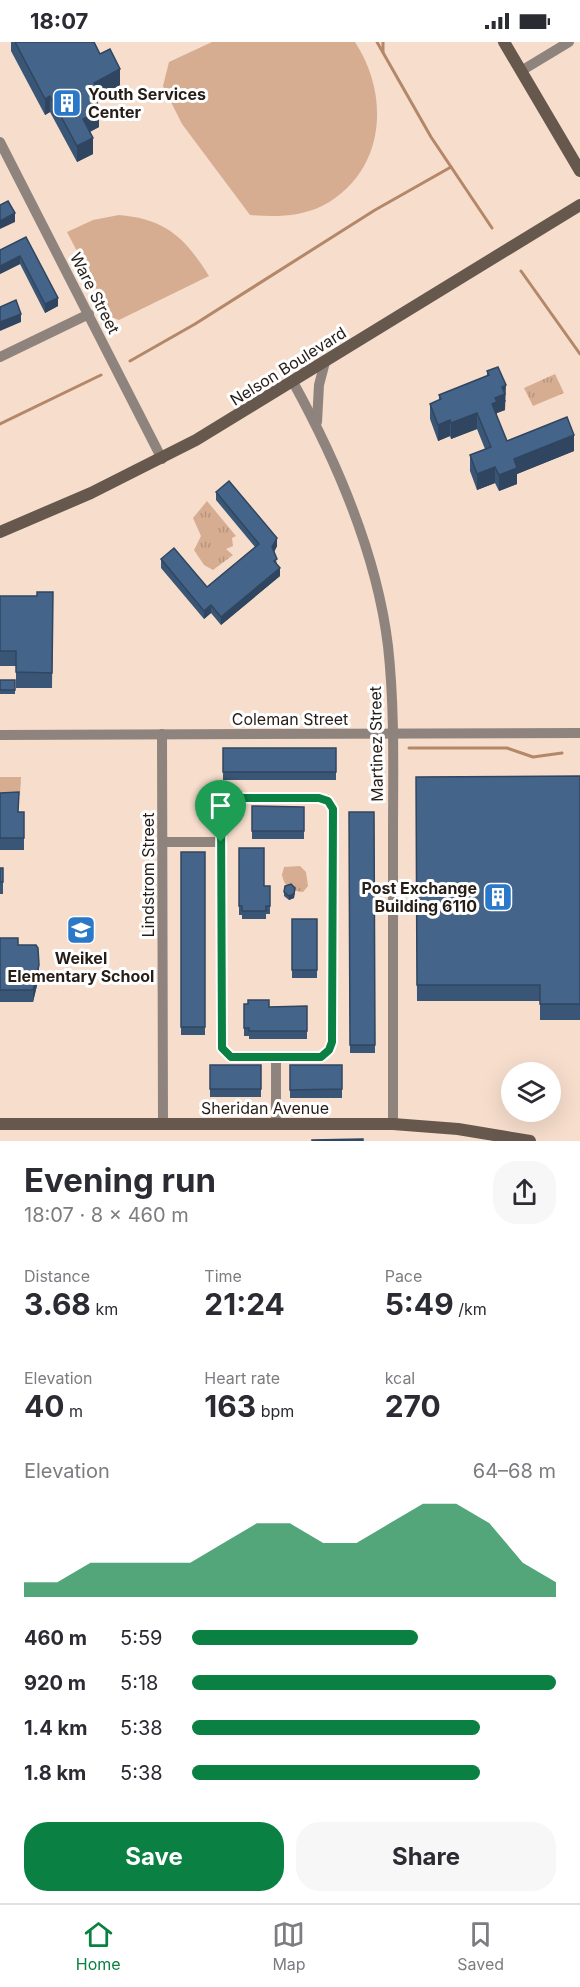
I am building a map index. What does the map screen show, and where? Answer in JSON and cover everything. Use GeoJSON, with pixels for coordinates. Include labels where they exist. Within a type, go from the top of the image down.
{"type":"FeatureCollection","features":[{"type":"Feature","properties":{"kind":"street"},"geometry":{"type":"LineString","coordinates":[[504,42],[580,171]]}},
{"type":"Feature","properties":{"kind":"street"},"geometry":{"type":"LineString","coordinates":[[521,71],[569,42]]}},
{"type":"Feature","properties":{"kind":"street","name":"Ware Street"},"geometry":{"type":"LineString","coordinates":[[0,142],[162,459]]}},
{"type":"Feature","properties":{"kind":"street","name":"Nelson Boulevard"},"geometry":{"type":"LineString","coordinates":[[0,532],[162,459],[293,382],[580,205]]}},
{"type":"Feature","properties":{"kind":"street"},"geometry":{"type":"LineString","coordinates":[[0,357],[89,314]]}},
{"type":"Feature","properties":{"kind":"street"},"geometry":{"type":"LineString","coordinates":[[316,425],[319,385],[325,362]]}},
{"type":"Feature","properties":{"kind":"street","name":"Martinez Street"},"geometry":{"type":"LineString","coordinates":[[293,382],[316,425],[348,496],[373,577],[388,645],[393,733],[393,1124]]}},
{"type":"Feature","properties":{"kind":"street","name":"Coleman Street"},"geometry":{"type":"LineString","coordinates":[[0,735],[580,733]]}},
{"type":"Feature","properties":{"kind":"street","name":"Lindstrom Street"},"geometry":{"type":"LineString","coordinates":[[162,734],[163,1124]]}},
{"type":"Feature","properties":{"kind":"street"},"geometry":{"type":"LineString","coordinates":[[233,798],[319,798],[328,801],[333,809],[332,1042],[329,1050],[321,1057],[231,1057],[222,1048],[221,842],[222,807],[233,798]]}},
{"type":"Feature","properties":{"kind":"street"},"geometry":{"type":"LineString","coordinates":[[163,842],[221,842]]}},
{"type":"Feature","properties":{"kind":"street"},"geometry":{"type":"LineString","coordinates":[[276,1058],[276,1124]]}},
{"type":"Feature","properties":{"kind":"street","name":"Sheridan Avenue"},"geometry":{"type":"LineString","coordinates":[[0,1124],[393,1124],[458,1129],[530,1141]]}},
{"type":"Feature","properties":{"kind":"green space"},"geometry":{"type":"Polygon","coordinates":[[[212,42],[355,42],[367,63],[374,86],[377,109],[376,132],[370,154],[359,174],[343,192],[322,206],[305,212],[278,216],[250,215],[182,124],[163,86],[169,62],[212,42]]]}},
{"type":"Feature","properties":{"kind":"green space"},"geometry":{"type":"Polygon","coordinates":[[[119,215],[150,221],[173,233],[191,251],[209,276],[119,320],[111,317],[67,232],[93,220],[119,215]]]}},
{"type":"Feature","properties":{"kind":"green space"},"geometry":{"type":"Polygon","coordinates":[[[555,374],[564,393],[533,406],[524,388],[555,374]]]}},
{"type":"Feature","properties":{"kind":"green space"},"geometry":{"type":"Polygon","coordinates":[[[207,501],[236,536],[232,538],[233,546],[226,549],[233,555],[213,570],[204,565],[194,550],[201,536],[193,518],[207,501]]]}},
{"type":"Feature","properties":{"kind":"green space"},"geometry":{"type":"Polygon","coordinates":[[[0,777],[21,777],[20,795],[0,795],[0,777]]]}},
{"type":"Feature","properties":{"kind":"green space"},"geometry":{"type":"Polygon","coordinates":[[[300,866],[306,872],[308,886],[303,892],[289,887],[282,875],[284,867],[300,866]]]}},
{"type":"Feature","properties":{"kind":"building","name":"Youth Services Center"},"geometry":{"type":"Polygon","coordinates":[[[15,42],[94,42],[100,54],[110,49],[120,69],[94,83],[98,90],[90,94],[99,111],[83,119],[93,138],[77,146],[50,96],[45,99],[15,42]]]}},
{"type":"Feature","properties":{"kind":"building"},"geometry":{"type":"Polygon","coordinates":[[[8,201],[15,213],[0,221],[0,205],[8,201]]]}},
{"type":"Feature","properties":{"kind":"building"},"geometry":{"type":"Polygon","coordinates":[[[26,237],[58,298],[45,304],[20,256],[0,266],[0,250],[26,237]]]}},
{"type":"Feature","properties":{"kind":"building"},"geometry":{"type":"Polygon","coordinates":[[[16,300],[21,314],[0,322],[0,307],[16,300]]]}},
{"type":"Feature","properties":{"kind":"building"},"geometry":{"type":"Polygon","coordinates":[[[498,367],[506,385],[502,387],[505,394],[495,398],[497,402],[492,404],[507,441],[567,417],[574,435],[514,459],[517,468],[499,475],[495,467],[477,474],[470,455],[491,447],[477,413],[451,423],[450,420],[438,425],[430,404],[441,399],[439,395],[489,375],[487,371],[498,367]]]}},
{"type":"Feature","properties":{"kind":"building"},"geometry":{"type":"Polygon","coordinates":[[[229,481],[277,538],[272,547],[277,559],[274,561],[280,568],[221,617],[211,605],[204,611],[161,559],[174,548],[207,587],[259,544],[216,492],[229,481]]]}},
{"type":"Feature","properties":{"kind":"building"},"geometry":{"type":"Polygon","coordinates":[[[37,592],[53,592],[52,673],[16,672],[16,651],[0,651],[0,596],[37,596],[37,592]]]}},
{"type":"Feature","properties":{"kind":"building"},"geometry":{"type":"Polygon","coordinates":[[[0,680],[15,680],[15,690],[0,690],[0,680]]]}},
{"type":"Feature","properties":{"kind":"building"},"geometry":{"type":"Polygon","coordinates":[[[223,748],[336,748],[336,772],[223,772],[223,748]]]}},
{"type":"Feature","properties":{"kind":"building","name":"Post Exchange Building 6110"},"geometry":{"type":"Polygon","coordinates":[[[580,776],[580,1004],[540,1004],[540,985],[417,985],[416,777],[580,776]]]}},
{"type":"Feature","properties":{"kind":"building"},"geometry":{"type":"Polygon","coordinates":[[[19,792],[18,812],[24,812],[24,838],[0,838],[0,793],[19,792]]]}},
{"type":"Feature","properties":{"kind":"building"},"geometry":{"type":"Polygon","coordinates":[[[252,806],[304,807],[304,831],[252,831],[252,806]]]}},
{"type":"Feature","properties":{"kind":"building"},"geometry":{"type":"Polygon","coordinates":[[[349,812],[374,812],[375,1045],[350,1045],[349,812]]]}},
{"type":"Feature","properties":{"kind":"building"},"geometry":{"type":"Polygon","coordinates":[[[239,848],[264,848],[264,886],[270,886],[270,906],[266,906],[266,911],[242,911],[242,906],[239,906],[239,848]]]}},
{"type":"Feature","properties":{"kind":"building"},"geometry":{"type":"Polygon","coordinates":[[[181,852],[205,852],[205,1027],[181,1027],[181,852]]]}},
{"type":"Feature","properties":{"kind":"building"},"geometry":{"type":"Polygon","coordinates":[[[0,868],[3,868],[3,882],[0,882],[0,868]]]}},
{"type":"Feature","properties":{"kind":"building"},"geometry":{"type":"Polygon","coordinates":[[[291,884],[295,888],[294,894],[289,896],[284,892],[285,886],[291,884]]]}},
{"type":"Feature","properties":{"kind":"building"},"geometry":{"type":"Polygon","coordinates":[[[292,919],[317,919],[317,970],[292,970],[292,919]]]}},
{"type":"Feature","properties":{"kind":"building"},"geometry":{"type":"Polygon","coordinates":[[[0,938],[18,938],[18,945],[36,945],[38,948],[39,965],[33,990],[0,990],[0,938]]]}},
{"type":"Feature","properties":{"kind":"building"},"geometry":{"type":"Polygon","coordinates":[[[248,1000],[269,1000],[269,1007],[307,1006],[307,1031],[249,1031],[249,1028],[244,1028],[244,1004],[248,1004],[248,1000]]]}},
{"type":"Feature","properties":{"kind":"building"},"geometry":{"type":"Polygon","coordinates":[[[210,1065],[261,1065],[261,1089],[210,1089],[210,1065]]]}},
{"type":"Feature","properties":{"kind":"building"},"geometry":{"type":"Polygon","coordinates":[[[290,1065],[342,1065],[342,1089],[290,1090],[290,1065]]]}},
{"type":"Feature","properties":{"kind":"building"},"geometry":{"type":"Polygon","coordinates":[[[363,1139],[363,1141],[312,1141],[312,1140],[363,1139]]]}},
{"type":"Feature","properties":{"kind":"waterway"},"geometry":{"type":"LineString","coordinates":[[377,42],[431,137],[492,228]]}},
{"type":"Feature","properties":{"kind":"waterway"},"geometry":{"type":"LineString","coordinates":[[383,42],[383,52]]}},
{"type":"Feature","properties":{"kind":"waterway"},"geometry":{"type":"LineString","coordinates":[[130,361],[195,324],[375,210],[451,167]]}},
{"type":"Feature","properties":{"kind":"waterway"},"geometry":{"type":"LineString","coordinates":[[521,271],[580,354]]}},
{"type":"Feature","properties":{"kind":"waterway"},"geometry":{"type":"LineString","coordinates":[[0,424],[101,375]]}},
{"type":"Feature","properties":{"kind":"waterway"},"geometry":{"type":"LineString","coordinates":[[409,748],[507,748],[533,757],[562,753]]}},
{"type":"Feature","properties":{"kind":"place","name":"Youth Services Center"},"geometry":{"type":"Point","coordinates":[67,103]}},
{"type":"Feature","properties":{"kind":"place","name":"Post Exchange Building 6110"},"geometry":{"type":"Point","coordinates":[498,897]}},
{"type":"Feature","properties":{"kind":"place","name":"Weikel Elementary School"},"geometry":{"type":"Point","coordinates":[81,930]}},
{"type":"Feature","properties":{"kind":"route"},"geometry":{"type":"LineString","coordinates":[[319,798],[328,801],[332,806],[332,1042],[329,1050],[321,1057],[231,1057],[222,1048],[221,842],[221,811],[229,799],[319,798]]}}]}
